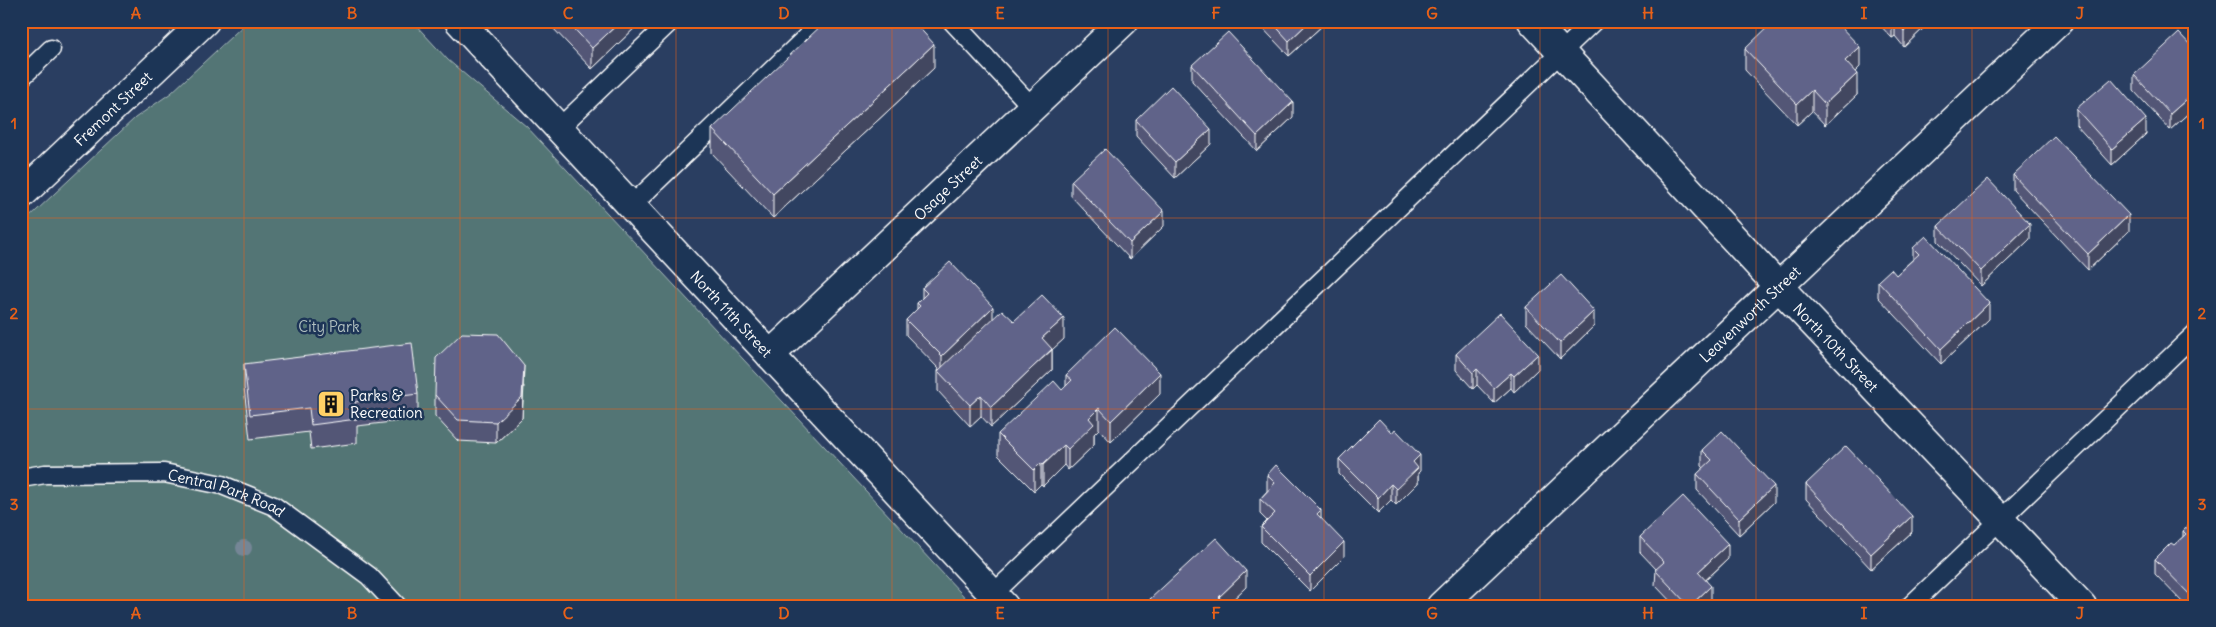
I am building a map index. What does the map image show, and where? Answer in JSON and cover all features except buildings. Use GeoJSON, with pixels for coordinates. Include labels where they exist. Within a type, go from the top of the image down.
{"type":"FeatureCollection","features":[{"type":"Feature","properties":{"kind":"street","name":"Fremont Street"},"geometry":{"type":"LineString","coordinates":[[21,195],[205,21]]}},
{"type":"Feature","properties":{"kind":"street","name":"North 11th Street"},"geometry":{"type":"LineString","coordinates":[[460,21],[998,600]]}},
{"type":"Feature","properties":{"kind":"street","name":"Osage Street"},"geometry":{"type":"LineString","coordinates":[[770,355],[1124,21]]}},
{"type":"Feature","properties":{"kind":"street","name":"North 10th Street"},"geometry":{"type":"LineString","coordinates":[[1532,21],[1779,287],[2082,606]]}},
{"type":"Feature","properties":{"kind":"street","name":"Leavenworth Street"},"geometry":{"type":"LineString","coordinates":[[1441,606],[2059,21]]}},
{"type":"Feature","properties":{"kind":"lane"},"geometry":{"type":"LineString","coordinates":[[559,128],[671,21]]}},
{"type":"Feature","properties":{"kind":"lane"},"geometry":{"type":"LineString","coordinates":[[631,206],[823,21]]}},
{"type":"Feature","properties":{"kind":"lane"},"geometry":{"type":"LineString","coordinates":[[952,21],[1033,108]]}},
{"type":"Feature","properties":{"kind":"lane"},"geometry":{"type":"LineString","coordinates":[[998,600],[1594,21]]}},
{"type":"Feature","properties":{"kind":"lane"},"geometry":{"type":"LineString","coordinates":[[21,78],[51,50]]}},
{"type":"Feature","properties":{"kind":"lane"},"geometry":{"type":"LineString","coordinates":[[1910,606],[2195,334]]}},
{"type":"Feature","properties":{"kind":"lane","name":"Central Park Road"},"geometry":{"type":"LineString","coordinates":[[21,478],[45,474],[164,474],[222,485],[274,506],[369,576],[397,606]]}},
{"type":"Feature","properties":{"kind":"green space","name":"City Park"},"geometry":{"type":"Polygon","coordinates":[[[248,21],[412,21],[448,60],[527,127],[973,606],[21,606],[21,225],[135,118],[171,93],[248,21]]]}},
{"type":"Feature","properties":{"kind":"place","name":"Parks & Recreation"},"geometry":{"type":"Point","coordinates":[331,404]}}]}
